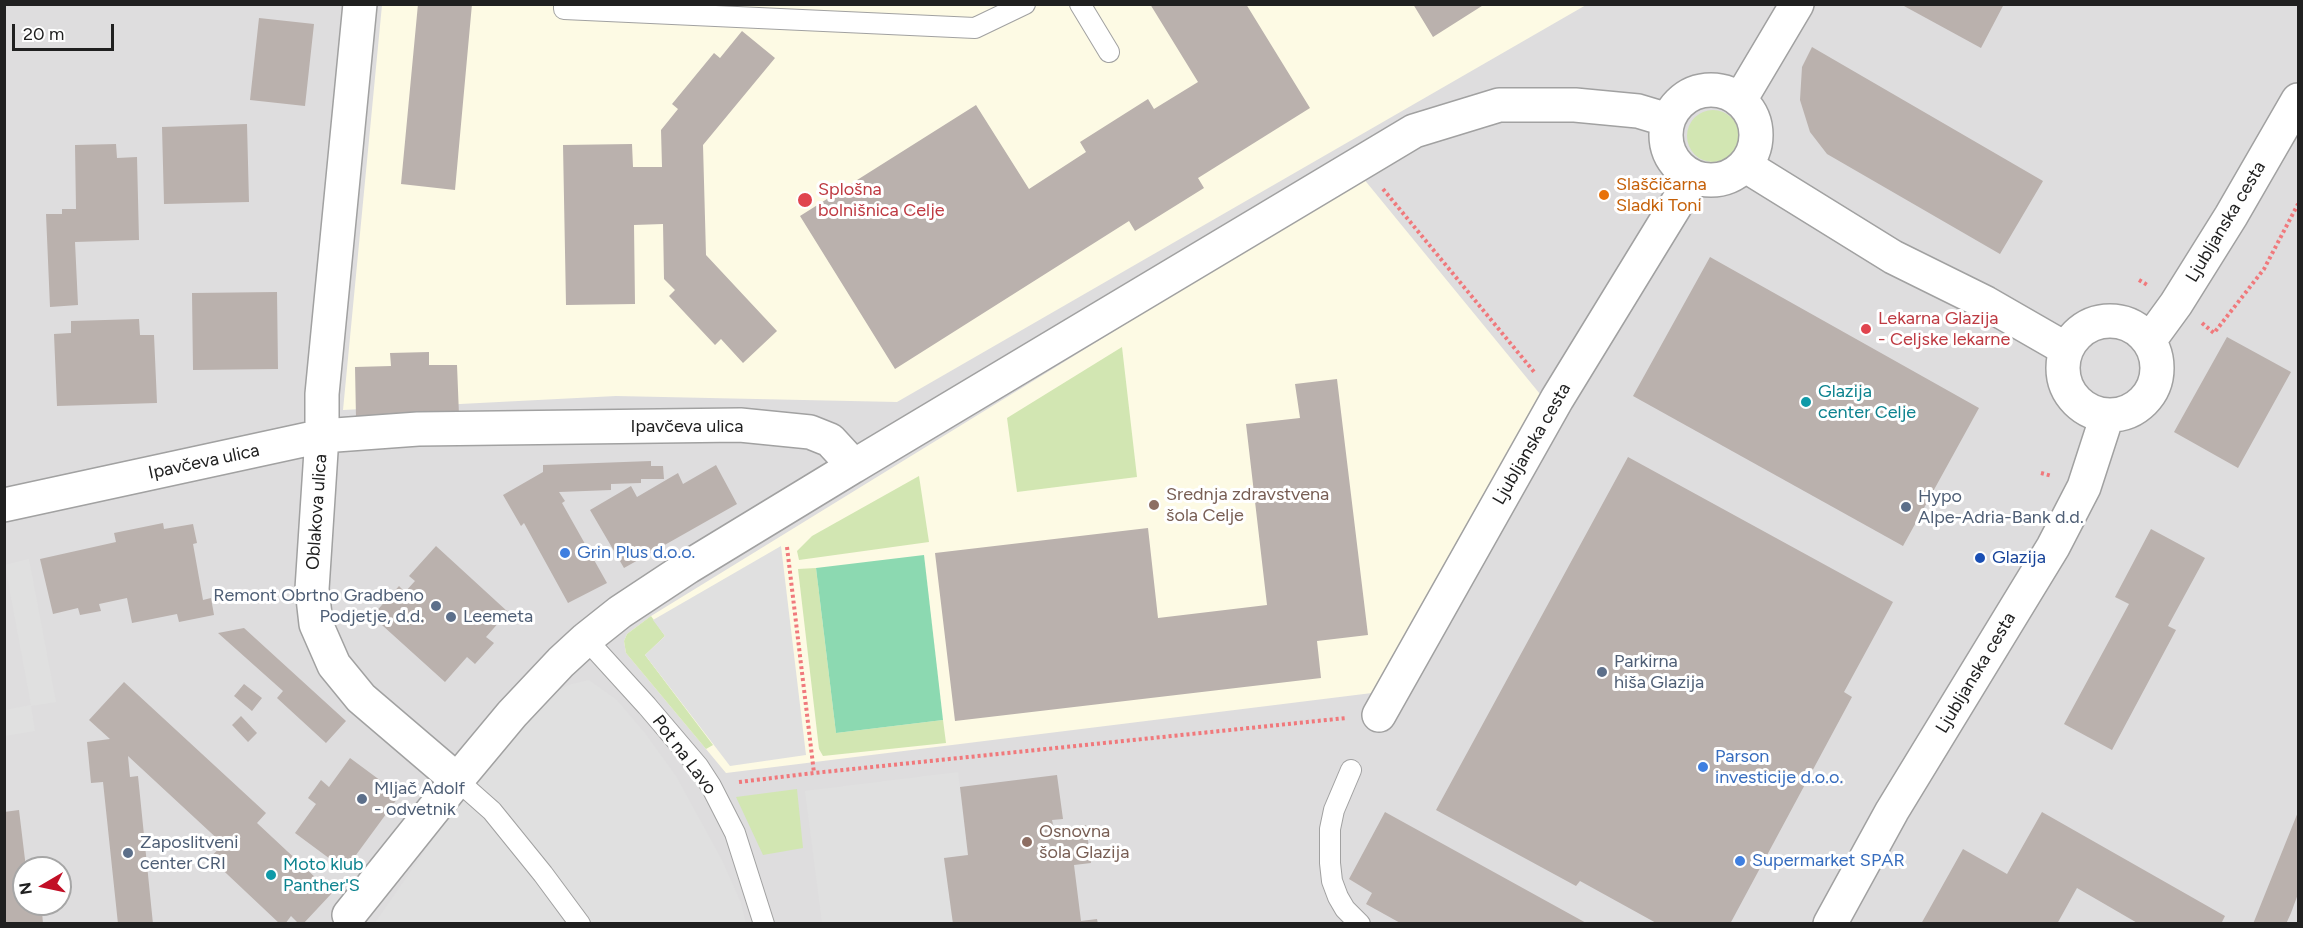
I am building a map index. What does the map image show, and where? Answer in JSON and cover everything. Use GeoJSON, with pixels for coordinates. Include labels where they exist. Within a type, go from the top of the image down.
{"type":"FeatureCollection","features":[{"type":"Feature","properties":{"kind":"street","name":"Oblakova ulica"},"geometry":{"type":"LineString","coordinates":[[360,4],[322,394],[322,436],[312,589],[316,624],[334,665],[361,698],[457,780]]}},
{"type":"Feature","properties":{"kind":"street"},"geometry":{"type":"LineString","coordinates":[[1740,100],[1797,4]]}},
{"type":"Feature","properties":{"kind":"street"},"geometry":{"type":"LineString","coordinates":[[1720,91],[1740,100],[1750,111],[1757,131],[1754,153],[1746,166],[1734,175],[1721,180],[1707,181],[1681,170],[1667,147],[1668,120],[1675,108],[1686,98],[1699,92],[1720,91]]}},
{"type":"Feature","properties":{"kind":"street","name":"Ljubljanska cesta"},"geometry":{"type":"LineString","coordinates":[[2149,341],[2176,304],[2231,216],[2298,100]]}},
{"type":"Feature","properties":{"kind":"street"},"geometry":{"type":"LineString","coordinates":[[346,919],[512,714],[586,639],[620,612],[688,567],[854,466],[1414,131],[1499,105],[1575,105],[1638,111],[1668,120]]}},
{"type":"Feature","properties":{"kind":"street"},"geometry":{"type":"LineString","coordinates":[[1746,166],[1893,257],[1986,303],[2066,349]]}},
{"type":"Feature","properties":{"kind":"street","name":"Ljubljanska cesta"},"geometry":{"type":"LineString","coordinates":[[1379,715],[1557,399],[1693,177]]}},
{"type":"Feature","properties":{"kind":"street"},"geometry":{"type":"LineString","coordinates":[[2105,320],[2130,324],[2149,341],[2158,366],[2151,391],[2133,410],[2107,416],[2085,409],[2069,393],[2062,372],[2066,349],[2082,329],[2105,320]]}},
{"type":"Feature","properties":{"kind":"street","name":"Ljubljanska cesta"},"geometry":{"type":"LineString","coordinates":[[1830,924],[1892,811],[2053,547],[2084,487],[2107,416]]}},
{"type":"Feature","properties":{"kind":"street","name":"Ipavčeva ulica"},"geometry":{"type":"LineString","coordinates":[[4,505],[322,436],[418,429],[740,425],[810,432],[830,440],[854,466]]}},
{"type":"Feature","properties":{"kind":"lane"},"geometry":{"type":"LineString","coordinates":[[564,4],[564,9],[975,28],[1025,4]]}},
{"type":"Feature","properties":{"kind":"lane"},"geometry":{"type":"LineString","coordinates":[[1080,4],[1109,51]]}},
{"type":"Feature","properties":{"kind":"lane","name":"Pot na Lavo"},"geometry":{"type":"LineString","coordinates":[[586,639],[647,706],[711,786],[735,833],[764,924]]}},
{"type":"Feature","properties":{"kind":"lane"},"geometry":{"type":"LineString","coordinates":[[1351,770],[1334,810],[1330,829],[1330,855],[1332,881],[1338,897],[1345,909],[1360,924]]}},
{"type":"Feature","properties":{"kind":"lane"},"geometry":{"type":"LineString","coordinates":[[457,780],[492,811],[580,924]]}},
{"type":"Feature","properties":{"kind":"path"},"geometry":{"type":"LineString","coordinates":[[1361,164],[1557,399]]}},
{"type":"Feature","properties":{"kind":"path"},"geometry":{"type":"LineString","coordinates":[[782,511],[814,773]]}},
{"type":"Feature","properties":{"kind":"path"},"geometry":{"type":"LineString","coordinates":[[711,786],[814,773],[1379,715]]}},
{"type":"Feature","properties":{"kind":"shaded area"},"geometry":{"type":"Polygon","coordinates":[[[5,5],[2298,5],[2298,923],[5,924],[5,5]]]}},
{"type":"Feature","properties":{"kind":"shaded area","name":"Splošna bolnišnica Celje"},"geometry":{"type":"Polygon","coordinates":[[[382,5],[1586,5],[897,402],[616,396],[343,410],[382,5]]]}},
{"type":"Feature","properties":{"kind":"shaded area","name":"Srednja zdravstvena šola Celje"},"geometry":{"type":"Polygon","coordinates":[[[1363,178],[1540,394],[1372,693],[726,773],[626,653],[624,641],[627,634],[651,616],[1363,178]]]}},
{"type":"Feature","properties":{"kind":"shaded area"},"geometry":{"type":"Polygon","coordinates":[[[781,546],[806,755],[730,766],[645,655],[665,636],[653,620],[781,546]]]}},
{"type":"Feature","properties":{"kind":"shaded area"},"geometry":{"type":"Polygon","coordinates":[[[29,559],[56,702],[31,706],[35,731],[5,736],[5,710],[31,705],[5,565],[29,559]]]}},
{"type":"Feature","properties":{"kind":"shaded area"},"geometry":{"type":"Polygon","coordinates":[[[589,680],[617,700],[645,733],[676,776],[722,860],[741,903],[746,923],[374,924],[442,826],[532,715],[554,693],[568,685],[589,680]]]}},
{"type":"Feature","properties":{"kind":"shaded area"},"geometry":{"type":"Polygon","coordinates":[[[958,772],[968,855],[944,858],[953,923],[822,923],[805,791],[958,772]]]}},
{"type":"Feature","properties":{"kind":"green space"},"geometry":{"type":"Polygon","coordinates":[[[1713,110],[1723,112],[1731,118],[1737,126],[1739,136],[1737,146],[1731,154],[1723,160],[1713,162],[1703,160],[1695,154],[1689,146],[1687,136],[1689,126],[1695,118],[1703,112],[1713,110]]]}},
{"type":"Feature","properties":{"kind":"green space"},"geometry":{"type":"Polygon","coordinates":[[[1122,347],[1137,477],[1017,492],[1007,418],[1122,347]]]}},
{"type":"Feature","properties":{"kind":"green space"},"geometry":{"type":"Polygon","coordinates":[[[919,476],[929,542],[799,560],[797,551],[812,536],[919,476]]]}},
{"type":"Feature","properties":{"kind":"green space"},"geometry":{"type":"Polygon","coordinates":[[[924,555],[943,720],[836,733],[816,568],[924,555]]]}},
{"type":"Feature","properties":{"kind":"green space"},"geometry":{"type":"Polygon","coordinates":[[[816,568],[836,733],[943,720],[946,743],[823,756],[819,749],[798,569],[816,568]]]}},
{"type":"Feature","properties":{"kind":"green space"},"geometry":{"type":"Polygon","coordinates":[[[651,616],[665,636],[645,655],[713,745],[706,749],[626,653],[624,641],[627,634],[651,616]]]}},
{"type":"Feature","properties":{"kind":"green space"},"geometry":{"type":"Polygon","coordinates":[[[797,789],[803,848],[763,855],[736,797],[797,789]]]}},
{"type":"Feature","properties":{"kind":"building"},"geometry":{"type":"Polygon","coordinates":[[[418,4],[472,4],[455,190],[401,184],[418,4]]]}},
{"type":"Feature","properties":{"kind":"building"},"geometry":{"type":"Polygon","coordinates":[[[1150,4],[1246,4],[1310,108],[1198,178],[1204,188],[1135,231],[1129,221],[895,369],[800,216],[976,105],[1029,189],[1086,152],[1080,142],[1148,99],[1154,109],[1198,82],[1150,4]]]}},
{"type":"Feature","properties":{"kind":"building"},"geometry":{"type":"Polygon","coordinates":[[[1413,4],[1485,4],[1433,37],[1413,4]]]}},
{"type":"Feature","properties":{"kind":"building"},"geometry":{"type":"Polygon","coordinates":[[[1905,4],[2004,4],[1981,48],[1904,6],[1905,4]]]}},
{"type":"Feature","properties":{"kind":"building"},"geometry":{"type":"Polygon","coordinates":[[[259,18],[314,24],[305,106],[250,100],[259,18]]]}},
{"type":"Feature","properties":{"kind":"building"},"geometry":{"type":"Polygon","coordinates":[[[742,31],[775,58],[703,145],[706,255],[777,331],[743,363],[721,339],[715,345],[669,296],[675,290],[664,279],[663,224],[634,225],[635,304],[566,305],[563,145],[632,144],[633,167],[662,167],[661,130],[678,109],[672,104],[714,53],[720,58],[742,31]]]}},
{"type":"Feature","properties":{"kind":"building"},"geometry":{"type":"Polygon","coordinates":[[[1812,47],[2043,181],[2000,254],[1827,154],[1810,132],[1800,100],[1802,67],[1812,47]]]}},
{"type":"Feature","properties":{"kind":"building"},"geometry":{"type":"Polygon","coordinates":[[[247,124],[249,202],[164,204],[162,127],[247,124]]]}},
{"type":"Feature","properties":{"kind":"building"},"geometry":{"type":"Polygon","coordinates":[[[116,144],[117,158],[137,157],[139,240],[75,242],[78,305],[50,307],[46,214],[62,214],[62,209],[76,209],[75,145],[116,144]]]}},
{"type":"Feature","properties":{"kind":"building","name":"Glazija center Celje"},"geometry":{"type":"Polygon","coordinates":[[[1710,257],[1979,408],[1903,546],[1633,396],[1710,257]]]}},
{"type":"Feature","properties":{"kind":"building"},"geometry":{"type":"Polygon","coordinates":[[[277,292],[278,369],[193,370],[192,293],[277,292]]]}},
{"type":"Feature","properties":{"kind":"building"},"geometry":{"type":"Polygon","coordinates":[[[139,319],[140,335],[154,335],[157,403],[57,406],[54,334],[71,333],[71,321],[139,319]]]}},
{"type":"Feature","properties":{"kind":"building"},"geometry":{"type":"Polygon","coordinates":[[[2227,337],[2291,372],[2238,468],[2174,432],[2227,337]]]}},
{"type":"Feature","properties":{"kind":"building"},"geometry":{"type":"Polygon","coordinates":[[[429,352],[429,365],[457,365],[459,415],[356,418],[355,367],[391,366],[390,353],[429,352]]]}},
{"type":"Feature","properties":{"kind":"building"},"geometry":{"type":"Polygon","coordinates":[[[1337,379],[1368,635],[1317,641],[1321,678],[955,721],[935,553],[1148,528],[1158,618],[1267,605],[1246,424],[1300,418],[1295,384],[1337,379]]]}},
{"type":"Feature","properties":{"kind":"building"},"geometry":{"type":"Polygon","coordinates":[[[1628,457],[1893,602],[1844,692],[1852,697],[1730,924],[1658,924],[1580,881],[1576,886],[1436,810],[1628,457]]]}},
{"type":"Feature","properties":{"kind":"building"},"geometry":{"type":"Polygon","coordinates":[[[651,461],[651,466],[663,466],[664,479],[641,479],[641,483],[611,484],[611,490],[559,492],[565,501],[562,503],[607,583],[568,603],[524,523],[521,526],[503,495],[543,472],[543,465],[651,461]]]}},
{"type":"Feature","properties":{"kind":"building"},"geometry":{"type":"Polygon","coordinates":[[[716,465],[737,504],[624,568],[590,510],[631,486],[637,497],[678,473],[683,484],[716,465]]]}},
{"type":"Feature","properties":{"kind":"building"},"geometry":{"type":"Polygon","coordinates":[[[163,523],[164,529],[193,524],[197,543],[193,544],[203,600],[211,598],[214,615],[179,622],[177,614],[132,623],[127,598],[99,604],[101,611],[80,615],[78,608],[53,614],[40,559],[116,542],[114,533],[163,523]]]}},
{"type":"Feature","properties":{"kind":"building"},"geometry":{"type":"Polygon","coordinates":[[[2151,529],[2205,558],[2168,626],[2176,630],[2112,750],[2064,724],[2129,604],[2115,597],[2151,529]]]}},
{"type":"Feature","properties":{"kind":"building"},"geometry":{"type":"Polygon","coordinates":[[[436,546],[508,612],[486,637],[494,643],[475,664],[467,657],[445,682],[372,616],[399,586],[405,592],[415,581],[409,576],[436,546]]]}},
{"type":"Feature","properties":{"kind":"building"},"geometry":{"type":"Polygon","coordinates":[[[244,628],[346,721],[326,743],[277,698],[283,691],[218,633],[244,628]]]}},
{"type":"Feature","properties":{"kind":"building"},"geometry":{"type":"Polygon","coordinates":[[[124,682],[266,813],[257,823],[332,893],[303,924],[299,924],[291,916],[285,924],[280,924],[210,858],[223,844],[128,756],[130,777],[138,776],[153,924],[118,924],[103,782],[91,783],[87,742],[110,739],[89,720],[124,682]]]}},
{"type":"Feature","properties":{"kind":"building"},"geometry":{"type":"Polygon","coordinates":[[[244,684],[262,698],[252,711],[234,696],[244,684]]]}},
{"type":"Feature","properties":{"kind":"building"},"geometry":{"type":"Polygon","coordinates":[[[241,716],[257,733],[248,742],[232,725],[241,716]]]}},
{"type":"Feature","properties":{"kind":"building"},"geometry":{"type":"Polygon","coordinates":[[[350,758],[400,795],[345,870],[295,833],[316,804],[308,798],[321,780],[329,787],[350,758]]]}},
{"type":"Feature","properties":{"kind":"building","name":"Osnovna šola Glazija"},"geometry":{"type":"Polygon","coordinates":[[[1057,775],[1063,819],[1052,820],[1054,829],[1086,825],[1091,863],[1074,865],[1081,921],[1097,919],[1098,924],[953,924],[944,858],[968,855],[960,787],[1057,775]]]}},
{"type":"Feature","properties":{"kind":"building"},"geometry":{"type":"Polygon","coordinates":[[[19,810],[25,856],[12,856],[12,916],[42,916],[43,924],[4,924],[4,812],[19,810]]]}},
{"type":"Feature","properties":{"kind":"building"},"geometry":{"type":"Polygon","coordinates":[[[1385,812],[1588,924],[1402,924],[1366,904],[1372,893],[1349,879],[1385,812]]]}},
{"type":"Feature","properties":{"kind":"building"},"geometry":{"type":"Polygon","coordinates":[[[2042,812],[2225,916],[2221,924],[2139,924],[2077,888],[2057,924],[1921,924],[1963,849],[2007,874],[2042,812]]]}},
{"type":"Feature","properties":{"kind":"building"},"geometry":{"type":"Polygon","coordinates":[[[2298,812],[2298,894],[2291,913],[2286,924],[2253,924],[2298,812]]]}},
{"type":"Feature","properties":{"kind":"place","name":"Slaščičarna Sladki Toni"},"geometry":{"type":"Point","coordinates":[1604,195]}},
{"type":"Feature","properties":{"kind":"place","name":"Splošna bolnišnica Celje"},"geometry":{"type":"Point","coordinates":[805,200]}},
{"type":"Feature","properties":{"kind":"place","name":"Lekarna Glazija - Celjske lekarne"},"geometry":{"type":"Point","coordinates":[1866,329]}},
{"type":"Feature","properties":{"kind":"place","name":"Glazija center Celje"},"geometry":{"type":"Point","coordinates":[1806,402]}},
{"type":"Feature","properties":{"kind":"place","name":"Srednja zdravstvena šola Celje"},"geometry":{"type":"Point","coordinates":[1154,505]}},
{"type":"Feature","properties":{"kind":"place","name":"Hypo Alpe-Adria-Bank d.d."},"geometry":{"type":"Point","coordinates":[1906,507]}},
{"type":"Feature","properties":{"kind":"place","name":"Grin Plus d.o.o."},"geometry":{"type":"Point","coordinates":[565,553]}},
{"type":"Feature","properties":{"kind":"place","name":"Glazija"},"geometry":{"type":"Point","coordinates":[1980,558]}},
{"type":"Feature","properties":{"kind":"place","name":"Remont Obrtno Gradbeno Podjetje, d.d."},"geometry":{"type":"Point","coordinates":[436,606]}},
{"type":"Feature","properties":{"kind":"place","name":"Leemeta"},"geometry":{"type":"Point","coordinates":[451,617]}},
{"type":"Feature","properties":{"kind":"place","name":"Parkirna hiša Glazija"},"geometry":{"type":"Point","coordinates":[1602,672]}},
{"type":"Feature","properties":{"kind":"place","name":"Parson investicije d.o.o."},"geometry":{"type":"Point","coordinates":[1703,767]}},
{"type":"Feature","properties":{"kind":"place","name":"Mljač Adolf - odvetnik"},"geometry":{"type":"Point","coordinates":[362,799]}},
{"type":"Feature","properties":{"kind":"place","name":"Osnovna šola Glazija"},"geometry":{"type":"Point","coordinates":[1027,842]}},
{"type":"Feature","properties":{"kind":"place","name":"Zaposlitveni center CRI"},"geometry":{"type":"Point","coordinates":[128,853]}},
{"type":"Feature","properties":{"kind":"place","name":"Supermarket SPAR"},"geometry":{"type":"Point","coordinates":[1740,861]}},
{"type":"Feature","properties":{"kind":"place","name":"Moto klub Panther'S"},"geometry":{"type":"Point","coordinates":[271,875]}}]}
